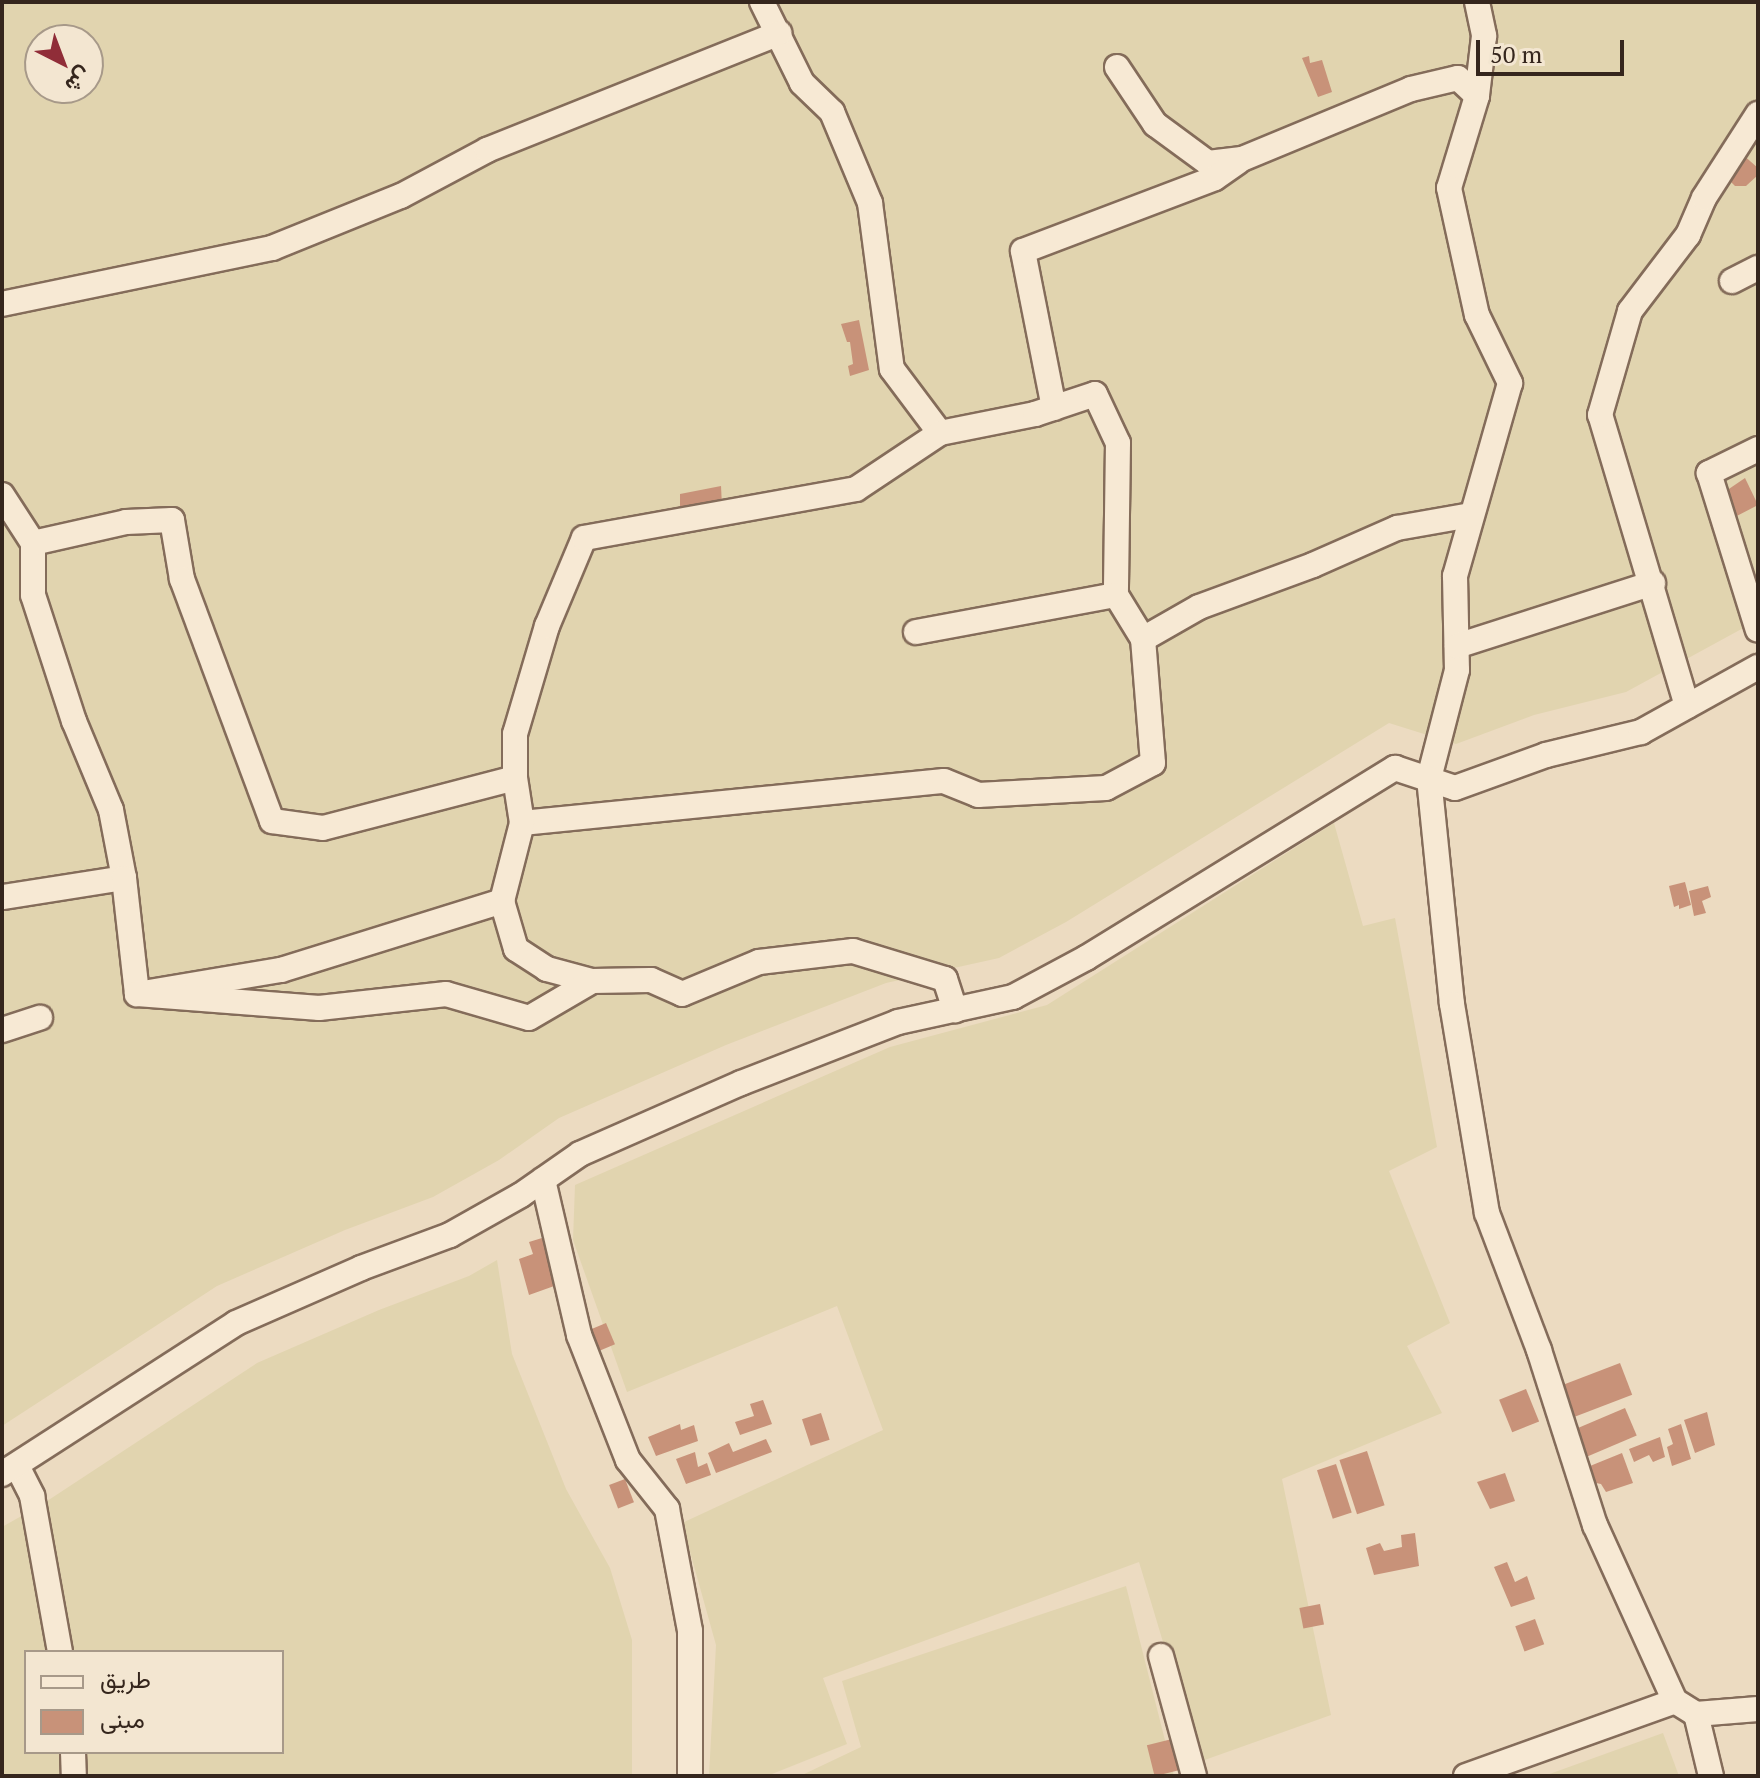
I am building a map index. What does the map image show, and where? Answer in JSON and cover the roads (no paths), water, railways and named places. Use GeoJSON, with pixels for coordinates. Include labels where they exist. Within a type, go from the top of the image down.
{"type":"FeatureCollection","features":[{"type":"Feature","properties":{"kind":"street"},"geometry":{"type":"LineString","coordinates":[[762,2],[780,33],[802,83],[832,112],[870,203],[892,369],[940,433]]}},
{"type":"Feature","properties":{"kind":"street"},"geometry":{"type":"LineString","coordinates":[[1477,2],[1484,36],[1477,96],[1449,188],[1477,315],[1510,383],[1455,576],[1457,670],[1429,778],[1452,1004],[1487,1213],[1539,1350],[1595,1525],[1675,1701],[1696,1714],[1758,1709]]}},
{"type":"Feature","properties":{"kind":"street"},"geometry":{"type":"LineString","coordinates":[[2,304],[272,248],[401,196],[487,150],[780,33]]}},
{"type":"Feature","properties":{"kind":"street"},"geometry":{"type":"LineString","coordinates":[[1117,67],[1155,124],[1165,132],[1208,163],[1242,159]]}},
{"type":"Feature","properties":{"kind":"street"},"geometry":{"type":"LineString","coordinates":[[1054,408],[1023,251],[1215,178],[1242,159],[1411,89],[1458,78],[1477,96]]}},
{"type":"Feature","properties":{"kind":"street"},"geometry":{"type":"LineString","coordinates":[[1687,706],[1653,583],[1600,415],[1630,311],[1688,235],[1704,198],[1758,114]]}},
{"type":"Feature","properties":{"kind":"street"},"geometry":{"type":"LineString","coordinates":[[1732,281],[1758,268]]}},
{"type":"Feature","properties":{"kind":"street"},"geometry":{"type":"LineString","coordinates":[[522,823],[944,781],[978,795],[1106,788],[1153,763],[1143,639],[1116,595],[1118,443],[1095,394],[1054,408],[940,433],[856,489],[584,538],[547,626],[515,734],[515,778],[522,823],[502,901],[516,949],[547,969],[592,981],[651,980],[682,994],[759,962],[853,951],[945,979],[955,1010]]}},
{"type":"Feature","properties":{"kind":"street"},"geometry":{"type":"LineString","coordinates":[[1758,449],[1709,473],[1758,630]]}},
{"type":"Feature","properties":{"kind":"street"},"geometry":{"type":"LineString","coordinates":[[2,495],[33,543],[33,595],[74,721],[111,810],[124,878],[137,994]]}},
{"type":"Feature","properties":{"kind":"street"},"geometry":{"type":"LineString","coordinates":[[1143,639],[1199,607],[1313,565],[1397,528],[1471,515]]}},
{"type":"Feature","properties":{"kind":"street"},"geometry":{"type":"LineString","coordinates":[[33,543],[126,522],[172,520],[182,579],[272,821],[323,828],[515,778]]}},
{"type":"Feature","properties":{"kind":"street"},"geometry":{"type":"LineString","coordinates":[[1457,646],[1653,583]]}},
{"type":"Feature","properties":{"kind":"street"},"geometry":{"type":"LineString","coordinates":[[916,632],[1116,595]]}},
{"type":"Feature","properties":{"kind":"street"},"geometry":{"type":"LineString","coordinates":[[60,1650],[32,1496],[10,1470],[236,1323],[361,1268],[450,1235],[543,1180],[580,1154],[741,1083],[898,1022],[1013,997],[1086,958],[1395,768],[1455,788],[1546,755],[1641,732],[1758,667]]}},
{"type":"Feature","properties":{"kind":"street"},"geometry":{"type":"LineString","coordinates":[[2,897],[124,878]]}},
{"type":"Feature","properties":{"kind":"street"},"geometry":{"type":"LineString","coordinates":[[137,994],[281,970],[502,901]]}},
{"type":"Feature","properties":{"kind":"street"},"geometry":{"type":"LineString","coordinates":[[137,994],[319,1008],[446,994],[529,1018],[592,981]]}},
{"type":"Feature","properties":{"kind":"street"},"geometry":{"type":"LineString","coordinates":[[2,1030],[40,1018]]}},
{"type":"Feature","properties":{"kind":"street"},"geometry":{"type":"LineString","coordinates":[[543,1180],[579,1335],[628,1460],[667,1509],[690,1631],[690,1776]]}},
{"type":"Feature","properties":{"kind":"street"},"geometry":{"type":"LineString","coordinates":[[1161,1656],[1194,1776]]}},
{"type":"Feature","properties":{"kind":"street"},"geometry":{"type":"LineString","coordinates":[[1466,1776],[1675,1701]]}},
{"type":"Feature","properties":{"kind":"street"},"geometry":{"type":"LineString","coordinates":[[1696,1714],[1711,1776]]}},
{"type":"Feature","properties":{"kind":"street"},"geometry":{"type":"LineString","coordinates":[[73,1754],[74,1776]]}}]}
